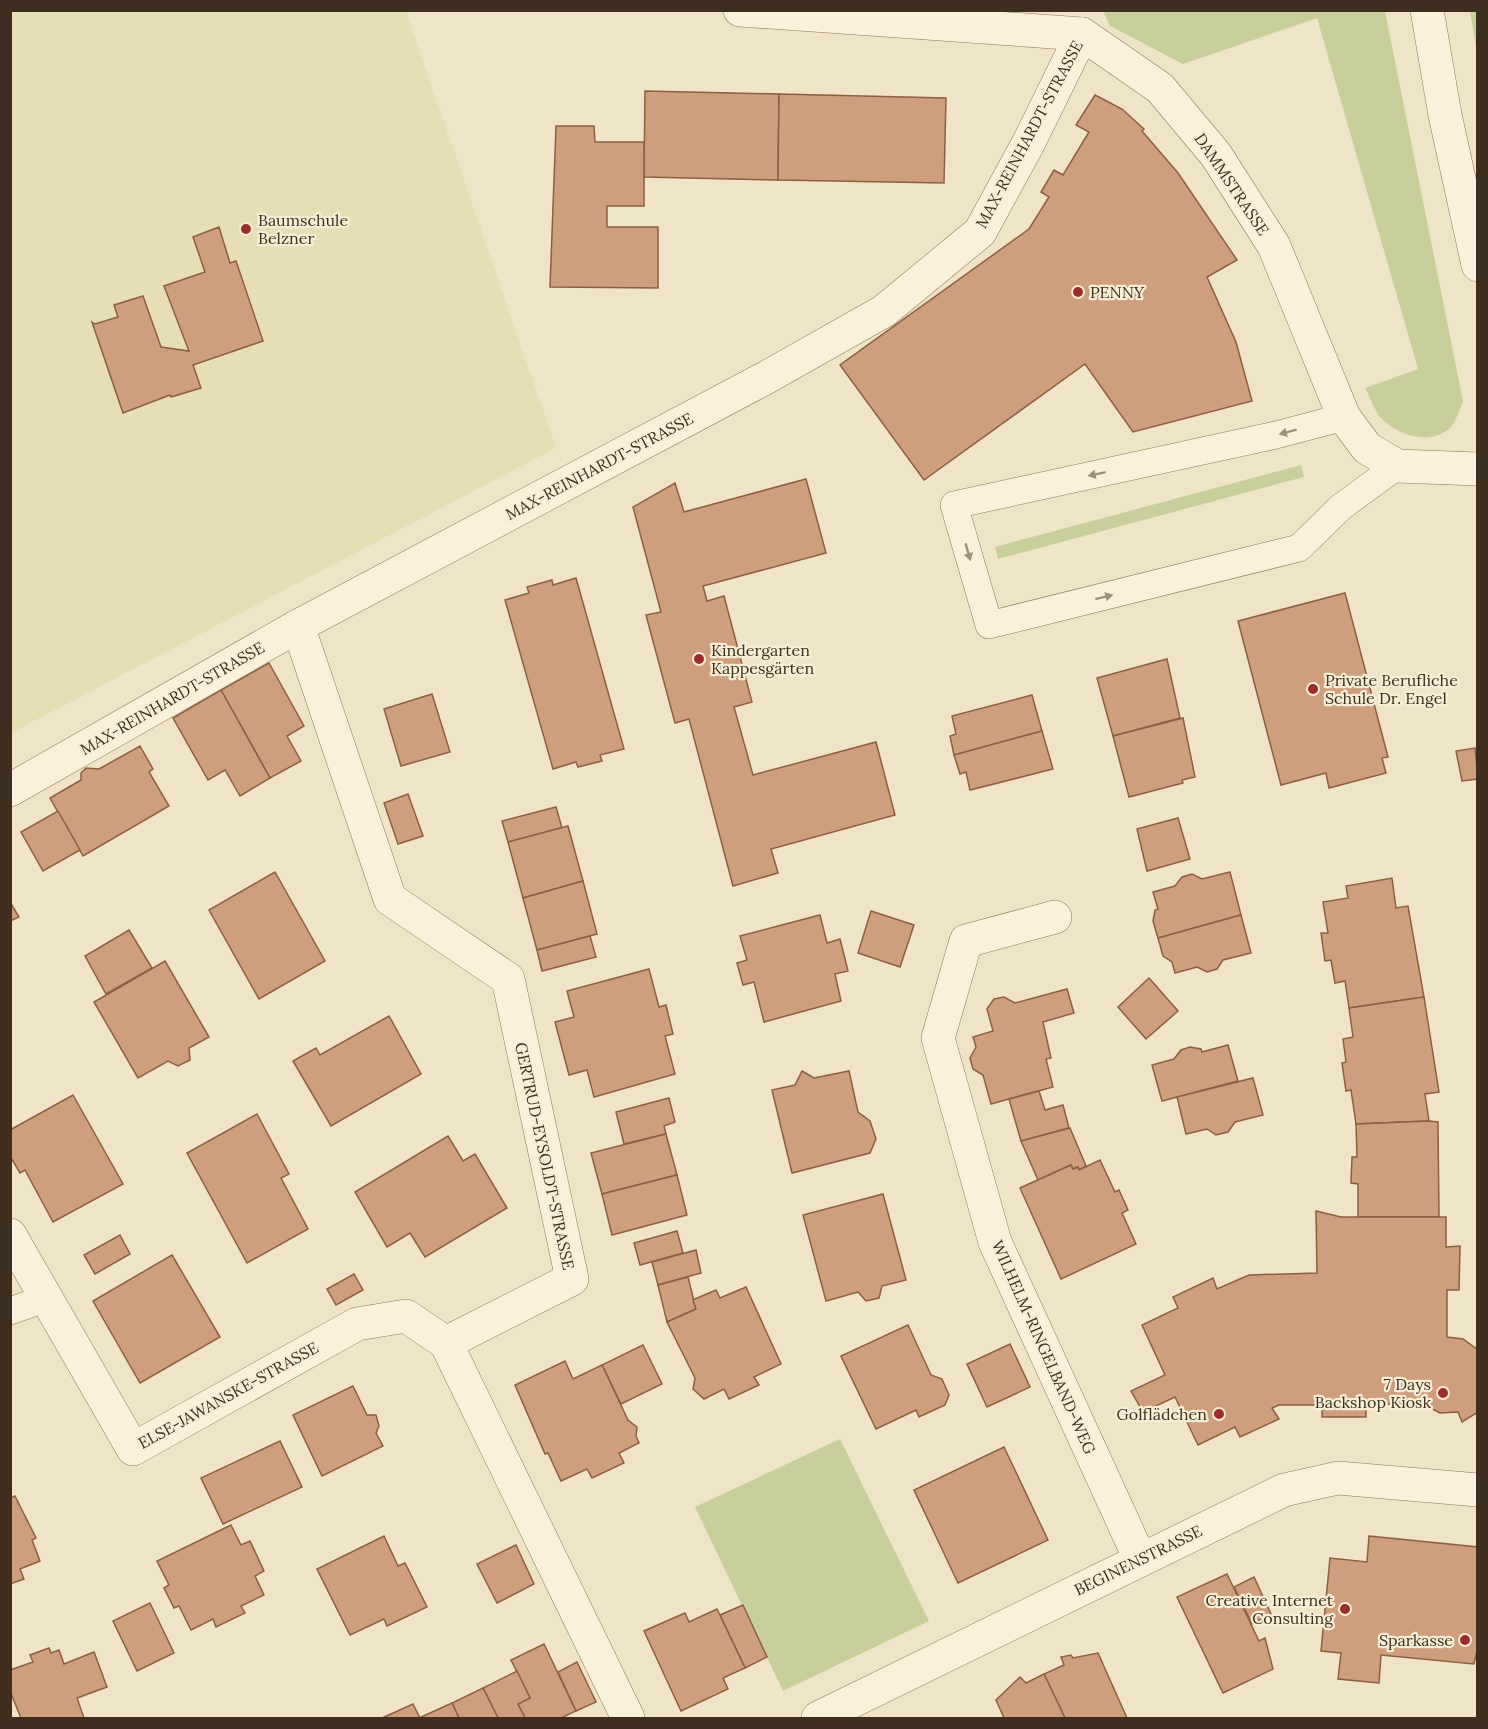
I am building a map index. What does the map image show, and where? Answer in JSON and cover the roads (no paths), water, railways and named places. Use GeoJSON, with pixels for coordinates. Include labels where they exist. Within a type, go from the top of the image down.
{"type":"FeatureCollection","features":[{"type":"Feature","properties":{"kind":"street"},"geometry":{"type":"LineString","coordinates":[[740,10],[1082,33]]}},
{"type":"Feature","properties":{"kind":"street"},"geometry":{"type":"LineString","coordinates":[[1427,10],[1445,115],[1478,265]]}},
{"type":"Feature","properties":{"kind":"street","name":"DAMMSTRASSE"},"geometry":{"type":"LineString","coordinates":[[1082,33],[1160,88],[1216,155],[1274,246],[1344,417],[1366,448],[1398,466],[1478,470]]}},
{"type":"Feature","properties":{"kind":"street","name":"MAX-REINHARDT-STRASSE"},"geometry":{"type":"LineString","coordinates":[[10,790],[298,626],[770,376],[884,311],[980,232],[1029,142],[1082,33]]}},
{"type":"Feature","properties":{"kind":"street","name":"GERTRUD-EYSOLDT-STRASSE"},"geometry":{"type":"LineString","coordinates":[[298,626],[390,899],[508,979],[572,1279],[446,1343]]}},
{"type":"Feature","properties":{"kind":"street","name":"WILHELM-RINGELBAND-WEG"},"geometry":{"type":"LineString","coordinates":[[1054,917],[966,941],[938,1038],[995,1242],[1140,1559]]}},
{"type":"Feature","properties":{"kind":"street","name":"ELSE-JAWANSKE-STRASSE"},"geometry":{"type":"LineString","coordinates":[[10,1234],[133,1449],[357,1324],[406,1316],[446,1343]]}},
{"type":"Feature","properties":{"kind":"street"},"geometry":{"type":"LineString","coordinates":[[446,1343],[628,1719]]}},
{"type":"Feature","properties":{"kind":"street","name":"BEGINENSTRASSE"},"geometry":{"type":"LineString","coordinates":[[818,1719],[1284,1490],[1338,1478],[1478,1490]]}},
{"type":"Feature","properties":{"kind":"lane"},"geometry":{"type":"LineString","coordinates":[[1344,417],[1275,435],[954,505],[989,625],[1299,548],[1341,507],[1398,466]]}},
{"type":"Feature","properties":{"kind":"lane"},"geometry":{"type":"LineString","coordinates":[[10,1311],[47,1298]]}},
{"type":"Feature","properties":{"kind":"place","name":"Baumschule Belzner"},"geometry":{"type":"Point","coordinates":[246,229]}},
{"type":"Feature","properties":{"kind":"place","name":"PENNY"},"geometry":{"type":"Point","coordinates":[1078,292]}},
{"type":"Feature","properties":{"kind":"place","name":"Kindergarten Kappesgärten"},"geometry":{"type":"Point","coordinates":[699,659]}},
{"type":"Feature","properties":{"kind":"place","name":"Private Berufliche Schule Dr. Engel"},"geometry":{"type":"Point","coordinates":[1313,689]}},
{"type":"Feature","properties":{"kind":"place","name":"7 Days Backshop Kiosk"},"geometry":{"type":"Point","coordinates":[1443,1393]}},
{"type":"Feature","properties":{"kind":"place","name":"Golflädchen"},"geometry":{"type":"Point","coordinates":[1219,1414]}},
{"type":"Feature","properties":{"kind":"place","name":"Creative Internet Consulting"},"geometry":{"type":"Point","coordinates":[1345,1609]}},
{"type":"Feature","properties":{"kind":"place","name":"Sparkasse"},"geometry":{"type":"Point","coordinates":[1465,1640]}}]}
